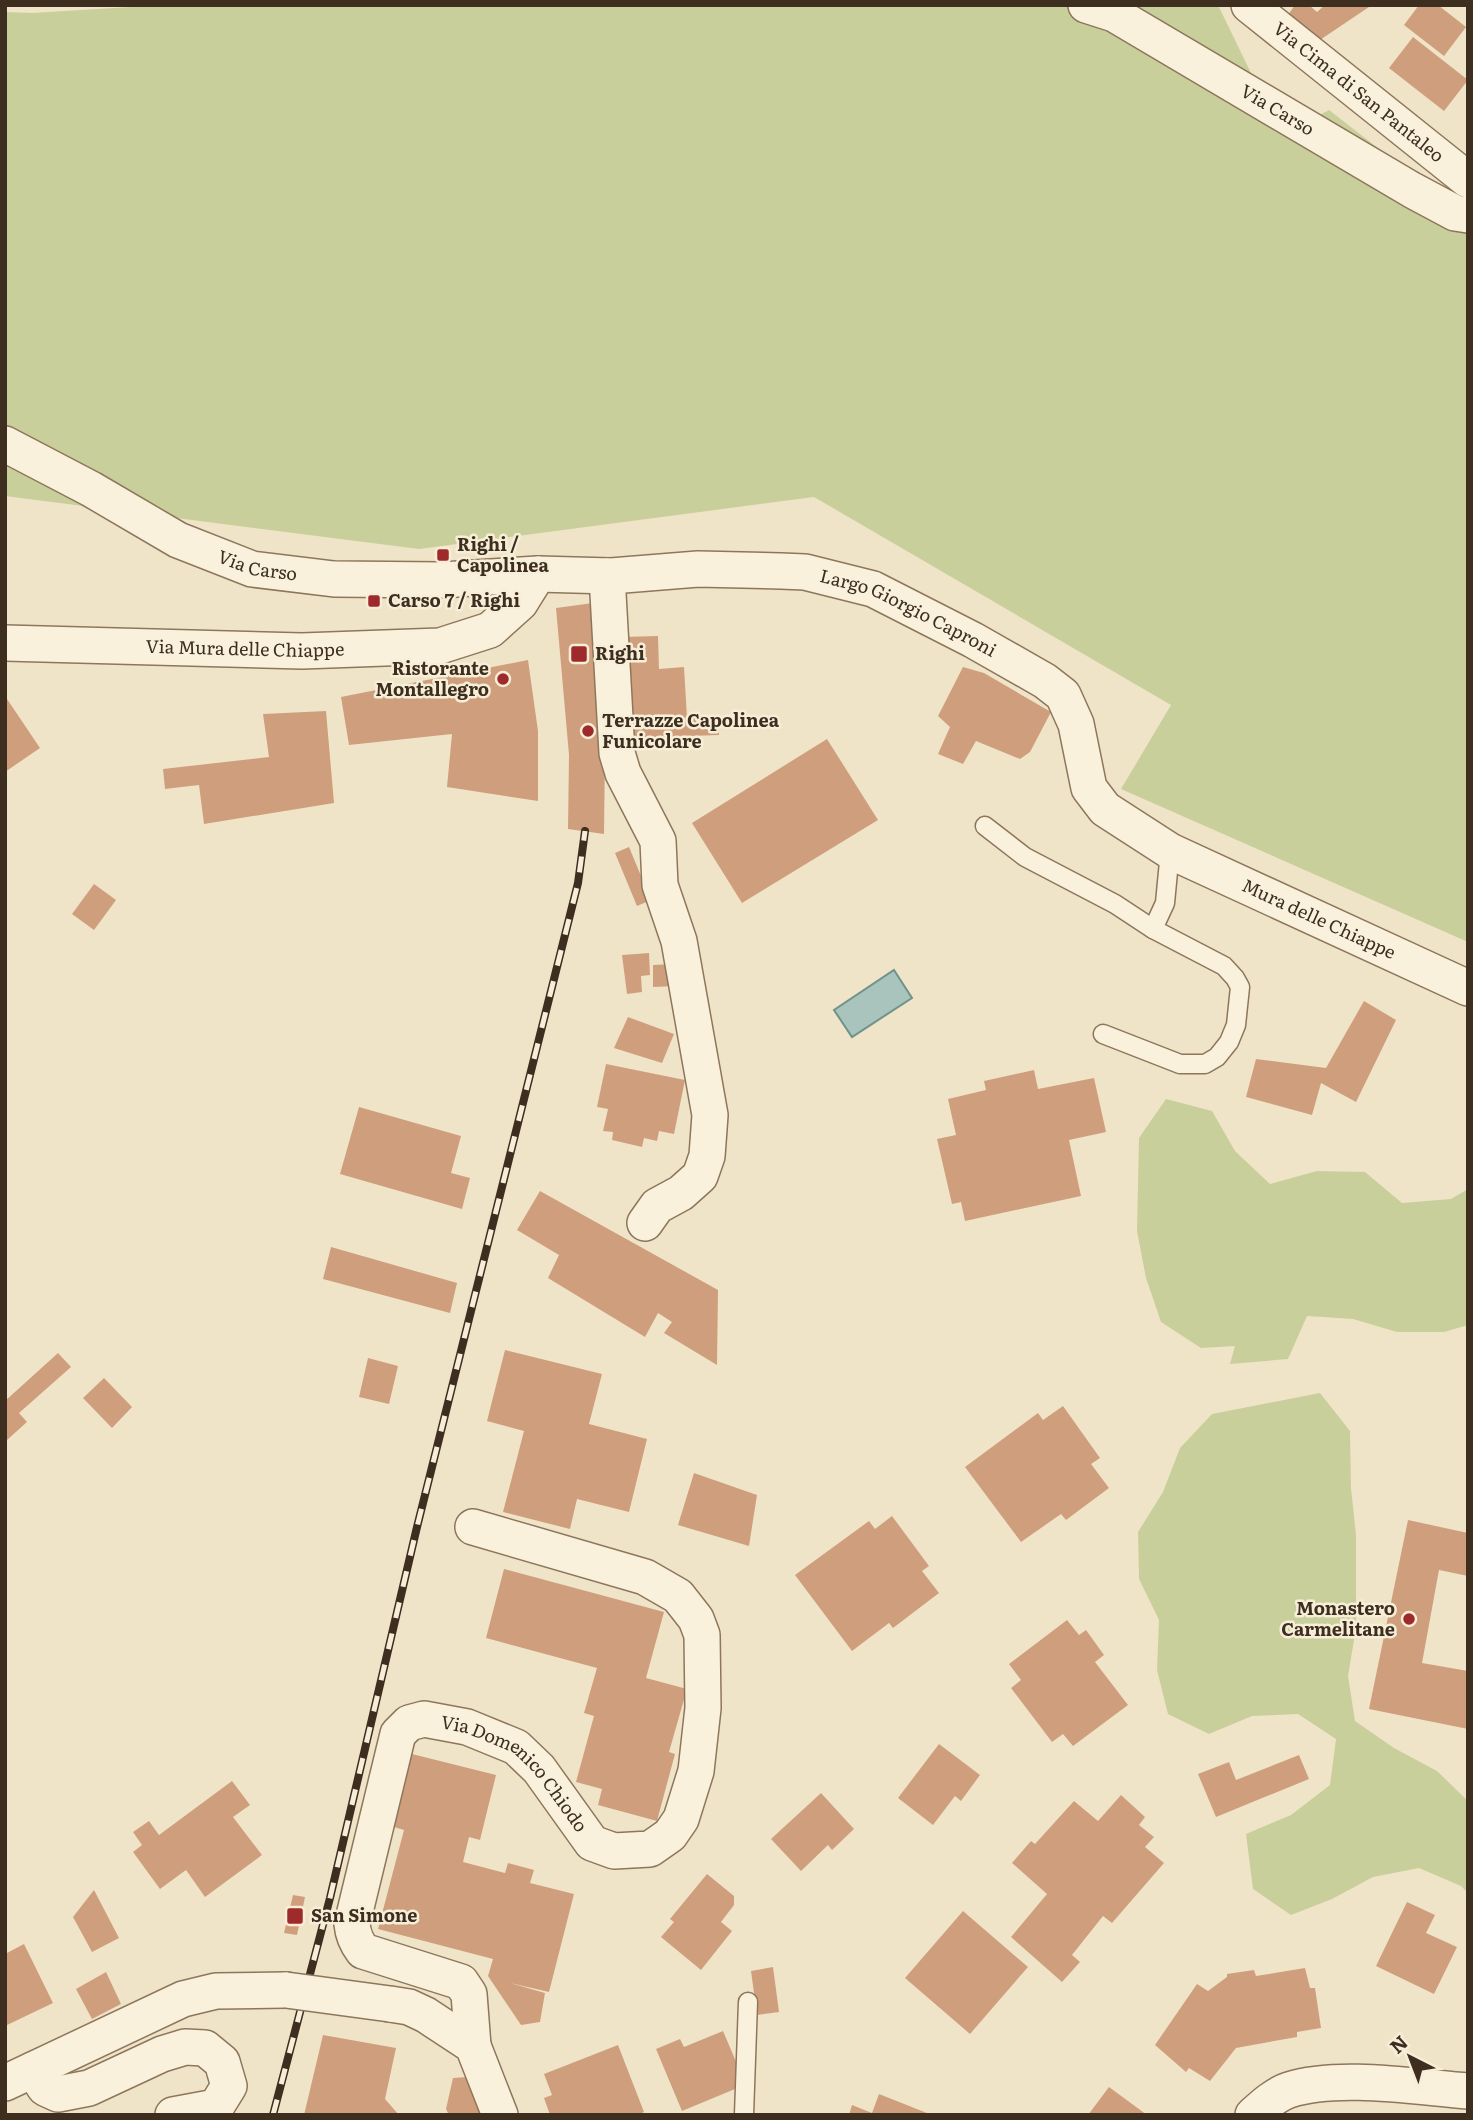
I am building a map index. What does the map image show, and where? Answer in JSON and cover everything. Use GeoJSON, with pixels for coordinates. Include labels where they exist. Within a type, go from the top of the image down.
{"type":"FeatureCollection","features":[{"type":"Feature","properties":{"kind":"street","name":"Via Carso"},"geometry":{"type":"LineString","coordinates":[[1086,5],[1114,14],[1412,190],[1455,213],[1468,215]]}},
{"type":"Feature","properties":{"kind":"street","name":"Via Cima di San Pantaleo"},"geometry":{"type":"LineString","coordinates":[[1249,5],[1468,180]]}},
{"type":"Feature","properties":{"kind":"street","name":"Via Carso"},"geometry":{"type":"LineString","coordinates":[[5,444],[91,489],[178,540],[252,569],[334,579],[442,580],[538,574]]}},
{"type":"Feature","properties":{"kind":"street","name":"Largo Giorgio Caproni"},"geometry":{"type":"LineString","coordinates":[[538,574],[607,576],[698,569],[805,572],[873,589],[973,640],[1045,681],[1063,695],[1076,724],[1090,788],[1105,809],[1170,852]]}},
{"type":"Feature","properties":{"kind":"street","name":"Via Mura delle Chiappe"},"geometry":{"type":"LineString","coordinates":[[5,643],[302,651],[440,646],[490,630],[520,603],[538,574]]}},
{"type":"Feature","properties":{"kind":"street"},"geometry":{"type":"LineString","coordinates":[[607,576],[617,753],[623,773],[659,841],[660,885],[679,941],[710,1115],[707,1156],[700,1176],[681,1193],[657,1206],[645,1223]]}},
{"type":"Feature","properties":{"kind":"street","name":"Mura delle Chiappe"},"geometry":{"type":"LineString","coordinates":[[1170,852],[1468,988]]}},
{"type":"Feature","properties":{"kind":"street","name":"Via Domenico Chiodo"},"geometry":{"type":"LineString","coordinates":[[473,1527],[645,1577],[678,1596],[696,1619],[702,1635],[703,1708],[696,1771],[681,1819],[670,1835],[650,1849],[614,1851],[592,1843],[539,1769],[516,1747],[467,1727],[424,1719],[410,1723],[398,1734],[352,1924],[353,1933],[356,1943],[363,1951],[461,1982],[469,1994],[473,2046],[500,2115]]}},
{"type":"Feature","properties":{"kind":"street"},"geometry":{"type":"LineString","coordinates":[[19,2076],[183,1999],[216,1990],[286,1990],[409,2007],[473,2046]]}},
{"type":"Feature","properties":{"kind":"street"},"geometry":{"type":"LineString","coordinates":[[19,2076],[58,2094],[89,2088],[174,2050],[185,2047],[205,2048],[222,2062],[229,2086],[216,2107],[173,2115]]}},
{"type":"Feature","properties":{"kind":"street"},"geometry":{"type":"LineString","coordinates":[[1253,2115],[1288,2090],[1349,2082],[1468,2091]]}},
{"type":"Feature","properties":{"kind":"lane"},"geometry":{"type":"LineString","coordinates":[[985,826],[1026,857],[1224,966],[1240,987],[1236,1025],[1217,1057],[1205,1064],[1180,1064],[1103,1034]]}},
{"type":"Feature","properties":{"kind":"lane"},"geometry":{"type":"LineString","coordinates":[[1153,929],[1165,903],[1170,852]]}},
{"type":"Feature","properties":{"kind":"lane"},"geometry":{"type":"LineString","coordinates":[[744,2115],[748,2002]]}},
{"type":"Feature","properties":{"kind":"green space"},"geometry":{"type":"Polygon","coordinates":[[[163,5],[1218,5],[1251,73],[1310,120],[1329,110],[1468,218],[1468,942],[1121,789],[1171,705],[814,497],[419,549],[5,496],[5,12],[32,13],[163,5]]]}},
{"type":"Feature","properties":{"kind":"green space"},"geometry":{"type":"Polygon","coordinates":[[[1166,1099],[1212,1111],[1235,1151],[1270,1184],[1317,1171],[1365,1172],[1402,1203],[1451,1199],[1468,1189],[1468,1325],[1444,1332],[1397,1332],[1353,1319],[1307,1316],[1288,1359],[1230,1364],[1235,1346],[1201,1348],[1161,1322],[1146,1278],[1137,1231],[1139,1138],[1166,1099]]]}},
{"type":"Feature","properties":{"kind":"green space"},"geometry":{"type":"Polygon","coordinates":[[[1320,1393],[1350,1431],[1351,1488],[1356,1535],[1356,1628],[1348,1676],[1355,1721],[1394,1748],[1437,1771],[1468,1801],[1468,1893],[1461,1886],[1419,1868],[1373,1877],[1332,1899],[1291,1915],[1253,1889],[1246,1834],[1291,1815],[1330,1785],[1336,1739],[1298,1714],[1252,1716],[1209,1734],[1168,1714],[1157,1670],[1159,1620],[1139,1579],[1138,1532],[1163,1492],[1180,1448],[1212,1414],[1320,1393]]]}},
{"type":"Feature","properties":{"kind":"water"},"geometry":{"type":"Polygon","coordinates":[[[894,970],[912,998],[852,1037],[834,1010],[894,970]]]}},
{"type":"Feature","properties":{"kind":"building"},"geometry":{"type":"Polygon","coordinates":[[[1295,5],[1309,5],[1317,12],[1325,5],[1369,7],[1311,46],[1283,22],[1295,5]]]}},
{"type":"Feature","properties":{"kind":"building"},"geometry":{"type":"Polygon","coordinates":[[[1419,5],[1438,5],[1466,27],[1444,56],[1404,25],[1419,5]]]}},
{"type":"Feature","properties":{"kind":"building"},"geometry":{"type":"Polygon","coordinates":[[[1413,37],[1468,80],[1444,111],[1389,68],[1413,37]]]}},
{"type":"Feature","properties":{"kind":"building"},"geometry":{"type":"Polygon","coordinates":[[[593,603],[605,751],[604,834],[568,829],[569,755],[556,608],[593,603]]]}},
{"type":"Feature","properties":{"kind":"building"},"geometry":{"type":"Polygon","coordinates":[[[658,636],[659,669],[684,667],[687,718],[718,716],[719,735],[689,736],[690,745],[628,749],[622,637],[658,636]]]}},
{"type":"Feature","properties":{"kind":"building"},"geometry":{"type":"Polygon","coordinates":[[[528,660],[538,731],[538,801],[447,787],[452,734],[349,745],[341,697],[528,660]]]}},
{"type":"Feature","properties":{"kind":"building"},"geometry":{"type":"Polygon","coordinates":[[[963,667],[984,673],[1051,712],[1030,752],[1020,759],[976,741],[963,764],[938,754],[950,727],[938,716],[963,667]]]}},
{"type":"Feature","properties":{"kind":"building"},"geometry":{"type":"Polygon","coordinates":[[[5,696],[40,748],[5,772],[5,696]]]}},
{"type":"Feature","properties":{"kind":"building"},"geometry":{"type":"Polygon","coordinates":[[[326,711],[334,803],[204,824],[199,785],[165,789],[163,769],[269,757],[263,714],[326,711]]]}},
{"type":"Feature","properties":{"kind":"building"},"geometry":{"type":"Polygon","coordinates":[[[827,739],[878,820],[742,903],[692,823],[827,739]]]}},
{"type":"Feature","properties":{"kind":"building"},"geometry":{"type":"Polygon","coordinates":[[[629,847],[651,900],[637,906],[615,853],[629,847]]]}},
{"type":"Feature","properties":{"kind":"building"},"geometry":{"type":"Polygon","coordinates":[[[94,884],[116,900],[94,930],[72,914],[94,884]]]}},
{"type":"Feature","properties":{"kind":"building"},"geometry":{"type":"Polygon","coordinates":[[[649,953],[650,975],[641,976],[642,992],[627,994],[622,955],[649,953]]]}},
{"type":"Feature","properties":{"kind":"building"},"geometry":{"type":"Polygon","coordinates":[[[673,964],[677,986],[653,987],[653,965],[673,964]]]}},
{"type":"Feature","properties":{"kind":"building"},"geometry":{"type":"Polygon","coordinates":[[[1364,1001],[1396,1020],[1356,1102],[1321,1083],[1312,1115],[1246,1097],[1256,1059],[1326,1068],[1364,1001]]]}},
{"type":"Feature","properties":{"kind":"building"},"geometry":{"type":"Polygon","coordinates":[[[628,1017],[674,1034],[662,1063],[614,1048],[628,1017]]]}},
{"type":"Feature","properties":{"kind":"building"},"geometry":{"type":"Polygon","coordinates":[[[606,1064],[685,1080],[674,1134],[659,1131],[657,1141],[644,1138],[642,1147],[612,1140],[613,1132],[603,1131],[608,1109],[597,1107],[606,1064]]]}},
{"type":"Feature","properties":{"kind":"building"},"geometry":{"type":"Polygon","coordinates":[[[1034,1070],[1038,1089],[1094,1078],[1106,1132],[1069,1140],[1081,1196],[965,1221],[961,1202],[952,1204],[937,1139],[956,1135],[948,1099],[986,1090],[984,1081],[1034,1070]]]}},
{"type":"Feature","properties":{"kind":"building"},"geometry":{"type":"Polygon","coordinates":[[[359,1107],[461,1136],[451,1173],[470,1178],[462,1209],[340,1174],[359,1107]]]}},
{"type":"Feature","properties":{"kind":"building"},"geometry":{"type":"Polygon","coordinates":[[[540,1191],[718,1290],[717,1365],[664,1333],[672,1322],[658,1313],[645,1337],[548,1278],[559,1255],[517,1230],[540,1191]]]}},
{"type":"Feature","properties":{"kind":"building"},"geometry":{"type":"Polygon","coordinates":[[[331,1247],[457,1283],[450,1313],[323,1279],[331,1247]]]}},
{"type":"Feature","properties":{"kind":"building"},"geometry":{"type":"Polygon","coordinates":[[[505,1350],[602,1374],[589,1424],[647,1439],[629,1512],[577,1499],[570,1529],[503,1512],[524,1431],[487,1421],[505,1350]]]}},
{"type":"Feature","properties":{"kind":"building"},"geometry":{"type":"Polygon","coordinates":[[[58,1353],[71,1367],[19,1413],[27,1422],[7,1440],[5,1401],[58,1353]]]}},
{"type":"Feature","properties":{"kind":"building"},"geometry":{"type":"Polygon","coordinates":[[[368,1358],[398,1366],[389,1404],[359,1397],[368,1358]]]}},
{"type":"Feature","properties":{"kind":"building"},"geometry":{"type":"Polygon","coordinates":[[[104,1378],[132,1407],[112,1428],[83,1398],[104,1378]]]}},
{"type":"Feature","properties":{"kind":"building"},"geometry":{"type":"Polygon","coordinates":[[[1063,1406],[1100,1458],[1091,1464],[1109,1488],[1066,1520],[1061,1514],[1021,1542],[965,1467],[1038,1413],[1043,1420],[1063,1406]]]}},
{"type":"Feature","properties":{"kind":"building"},"geometry":{"type":"Polygon","coordinates":[[[694,1473],[757,1495],[749,1546],[678,1525],[694,1473]]]}},
{"type":"Feature","properties":{"kind":"building"},"geometry":{"type":"Polygon","coordinates":[[[892,1516],[929,1566],[922,1571],[939,1593],[893,1628],[889,1623],[852,1651],[795,1575],[869,1521],[875,1529],[892,1516]]]}},
{"type":"Feature","properties":{"kind":"building","name":"Monastero Carmelitane"},"geometry":{"type":"Polygon","coordinates":[[[1408,1520],[1468,1533],[1468,1576],[1439,1570],[1422,1663],[1468,1671],[1468,1729],[1369,1709],[1408,1520]]]}},
{"type":"Feature","properties":{"kind":"building"},"geometry":{"type":"Polygon","coordinates":[[[504,1569],[664,1612],[646,1678],[687,1689],[669,1752],[675,1754],[657,1821],[598,1805],[602,1789],[576,1782],[594,1716],[584,1713],[597,1668],[486,1638],[504,1569]]]}},
{"type":"Feature","properties":{"kind":"building"},"geometry":{"type":"Polygon","coordinates":[[[1067,1620],[1079,1635],[1086,1630],[1104,1655],[1095,1662],[1128,1705],[1073,1746],[1063,1734],[1052,1742],[1011,1688],[1021,1680],[1009,1664],[1067,1620]]]}},
{"type":"Feature","properties":{"kind":"building"},"geometry":{"type":"Polygon","coordinates":[[[939,1744],[980,1775],[961,1801],[955,1796],[933,1825],[898,1798],[939,1744]]]}},
{"type":"Feature","properties":{"kind":"building"},"geometry":{"type":"Polygon","coordinates":[[[412,1754],[496,1775],[480,1840],[469,1837],[463,1862],[505,1873],[508,1863],[534,1870],[530,1883],[574,1894],[549,1992],[510,1983],[545,1993],[540,2022],[521,2025],[488,1976],[493,1959],[378,1929],[404,1830],[394,1827],[412,1754]]]}},
{"type":"Feature","properties":{"kind":"building"},"geometry":{"type":"Polygon","coordinates":[[[1299,1755],[1309,1779],[1216,1817],[1198,1774],[1229,1762],[1236,1780],[1299,1755]]]}},
{"type":"Feature","properties":{"kind":"building"},"geometry":{"type":"Polygon","coordinates":[[[232,1781],[250,1805],[233,1817],[262,1855],[205,1897],[186,1870],[160,1889],[133,1852],[142,1845],[133,1832],[149,1821],[159,1835],[232,1781]]]}},
{"type":"Feature","properties":{"kind":"building"},"geometry":{"type":"Polygon","coordinates":[[[821,1793],[854,1829],[832,1850],[828,1845],[801,1871],[771,1839],[821,1793]]]}},
{"type":"Feature","properties":{"kind":"building"},"geometry":{"type":"Polygon","coordinates":[[[1121,1795],[1145,1817],[1139,1825],[1154,1837],[1145,1847],[1164,1863],[1112,1923],[1103,1916],[1072,1955],[1080,1962],[1062,1982],[1011,1937],[1047,1894],[1012,1863],[1031,1841],[1035,1844],[1074,1801],[1098,1821],[1121,1795]]]}},
{"type":"Feature","properties":{"kind":"building"},"geometry":{"type":"Polygon","coordinates":[[[707,1874],[734,1896],[734,1905],[721,1922],[732,1931],[701,1970],[661,1937],[674,1922],[670,1919],[707,1874]]]}},
{"type":"Feature","properties":{"kind":"building"},"geometry":{"type":"Polygon","coordinates":[[[94,1890],[119,1938],[92,1952],[73,1917],[94,1890]]]}},
{"type":"Feature","properties":{"kind":"building"},"geometry":{"type":"Polygon","coordinates":[[[293,1895],[305,1897],[297,1935],[284,1933],[293,1895]]]}},
{"type":"Feature","properties":{"kind":"building"},"geometry":{"type":"Polygon","coordinates":[[[1407,1902],[1435,1915],[1426,1933],[1457,1947],[1434,1994],[1376,1966],[1407,1902]]]}},
{"type":"Feature","properties":{"kind":"building"},"geometry":{"type":"Polygon","coordinates":[[[963,1911],[1028,1967],[970,2034],[905,1978],[963,1911]]]}},
{"type":"Feature","properties":{"kind":"building"},"geometry":{"type":"Polygon","coordinates":[[[24,1944],[53,2003],[5,2026],[5,1954],[24,1944]]]}},
{"type":"Feature","properties":{"kind":"building"},"geometry":{"type":"Polygon","coordinates":[[[773,1967],[779,2012],[757,2015],[751,1971],[773,1967]]]}},
{"type":"Feature","properties":{"kind":"building"},"geometry":{"type":"Polygon","coordinates":[[[1305,1968],[1310,1988],[1315,1988],[1321,2028],[1297,2032],[1297,2037],[1236,2048],[1210,2081],[1189,2068],[1186,2072],[1155,2045],[1197,1984],[1208,1991],[1227,1977],[1227,1974],[1254,1970],[1256,1976],[1305,1968]]]}},
{"type":"Feature","properties":{"kind":"building"},"geometry":{"type":"Polygon","coordinates":[[[106,1972],[121,2004],[92,2019],[76,1989],[106,1972]]]}},
{"type":"Feature","properties":{"kind":"building"},"geometry":{"type":"Polygon","coordinates":[[[723,2031],[737,2064],[735,2089],[682,2111],[656,2049],[680,2039],[684,2047],[723,2031]]]}},
{"type":"Feature","properties":{"kind":"building"},"geometry":{"type":"Polygon","coordinates":[[[323,2035],[396,2048],[385,2099],[399,2115],[304,2115],[323,2035]]]}},
{"type":"Feature","properties":{"kind":"building"},"geometry":{"type":"Polygon","coordinates":[[[618,2045],[644,2112],[638,2115],[550,2115],[544,2098],[552,2095],[544,2074],[618,2045]]]}},
{"type":"Feature","properties":{"kind":"building"},"geometry":{"type":"Polygon","coordinates":[[[468,2077],[483,2115],[449,2115],[446,2109],[453,2078],[468,2077]]]}},
{"type":"Feature","properties":{"kind":"building"},"geometry":{"type":"Polygon","coordinates":[[[1109,2087],[1147,2115],[1088,2115],[1109,2087]]]}},
{"type":"Feature","properties":{"kind":"building"},"geometry":{"type":"Polygon","coordinates":[[[879,2094],[932,2115],[849,2115],[852,2105],[872,2113],[879,2094]]]}},
{"type":"Feature","properties":{"kind":"railway"},"geometry":{"type":"LineString","coordinates":[[273,2115],[330,1898],[417,1527],[578,883],[585,831]]}},
{"type":"Feature","properties":{"kind":"place","name":"Righi / Capolinea"},"geometry":{"type":"Point","coordinates":[443,555]}},
{"type":"Feature","properties":{"kind":"place","name":"Carso 7 / Righi"},"geometry":{"type":"Point","coordinates":[374,601]}},
{"type":"Feature","properties":{"kind":"place","name":"Righi"},"geometry":{"type":"Point","coordinates":[579,654]}},
{"type":"Feature","properties":{"kind":"place","name":"Ristorante Montallegro"},"geometry":{"type":"Point","coordinates":[503,679]}},
{"type":"Feature","properties":{"kind":"place","name":"Terrazze Capolinea Funicolare"},"geometry":{"type":"Point","coordinates":[588,731]}},
{"type":"Feature","properties":{"kind":"place","name":"Monastero Carmelitane"},"geometry":{"type":"Point","coordinates":[1409,1619]}},
{"type":"Feature","properties":{"kind":"place","name":"San Simone"},"geometry":{"type":"Point","coordinates":[295,1916]}}]}
